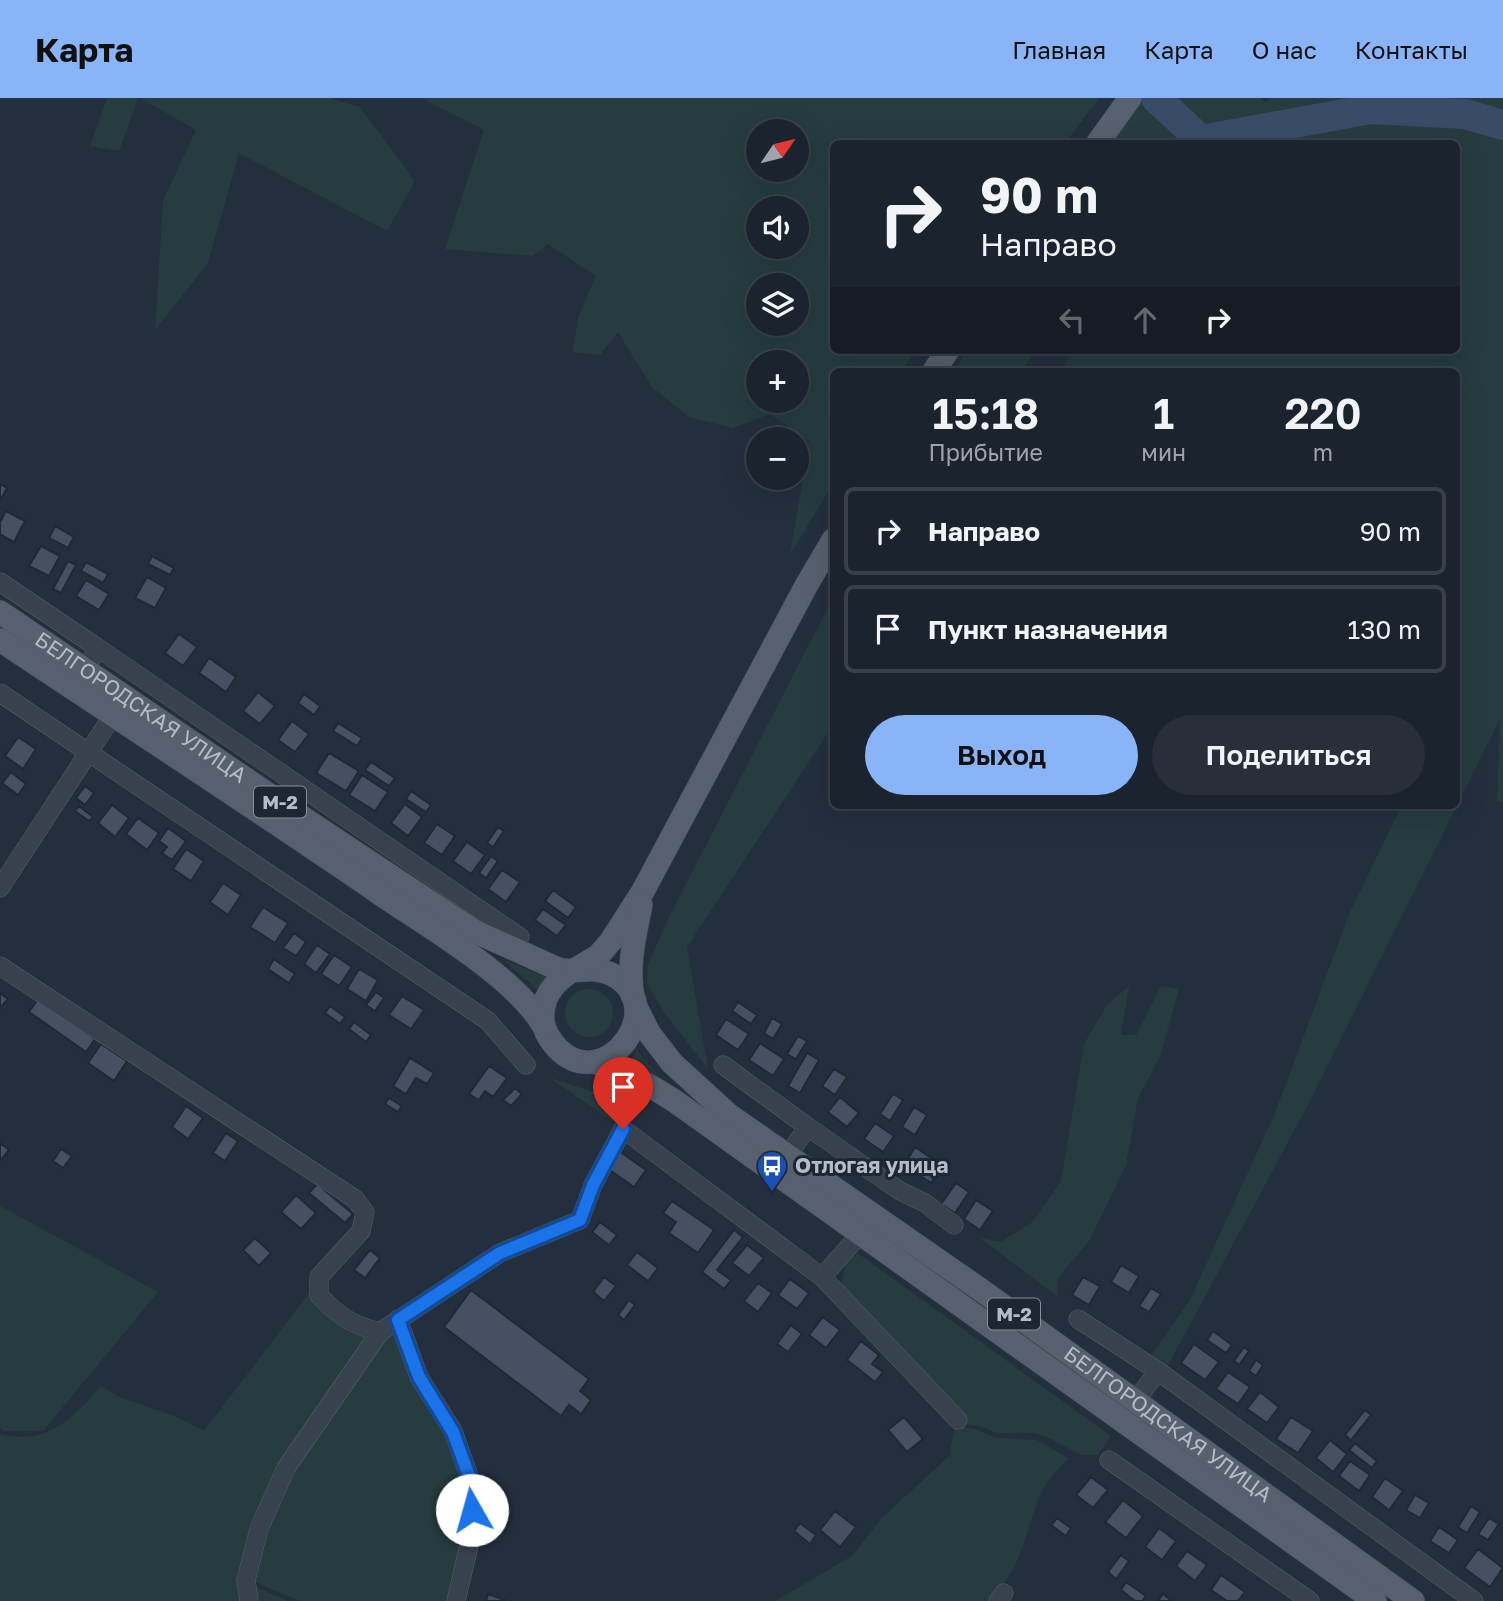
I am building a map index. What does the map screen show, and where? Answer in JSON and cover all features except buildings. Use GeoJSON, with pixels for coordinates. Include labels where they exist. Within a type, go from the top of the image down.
{"type":"FeatureCollection","features":[{"type":"Feature","properties":{"kind":"main road"},"geometry":{"type":"LineString","coordinates":[[1100,140],[1128,101]]}},
{"type":"Feature","properties":{"kind":"main road"},"geometry":{"type":"LineString","coordinates":[[543,1025],[542,1009],[552,986],[598,957],[611,942],[643,891],[830,545]]}},
{"type":"Feature","properties":{"kind":"main road","name":"БЕЛГОРОДСКАЯ УЛИЦА"},"geometry":{"type":"LineString","coordinates":[[0,612],[474,931],[545,965],[573,971]]}},
{"type":"Feature","properties":{"kind":"main road","name":"БЕЛГОРОДСКАЯ УЛИЦА"},"geometry":{"type":"LineString","coordinates":[[0,640],[462,949],[529,1004],[543,1025]]}},
{"type":"Feature","properties":{"kind":"main road"},"geometry":{"type":"LineString","coordinates":[[593,1062],[619,1050],[627,1041],[635,1020],[630,984],[631,953],[643,891]]}},
{"type":"Feature","properties":{"kind":"main road","name":"М-2"},"geometry":{"type":"LineString","coordinates":[[573,971],[601,970],[613,975],[628,988],[634,1002]]}},
{"type":"Feature","properties":{"kind":"main road","name":"БЕЛГОРОДСКАЯ УЛИЦА"},"geometry":{"type":"LineString","coordinates":[[634,1002],[649,1033],[672,1063],[729,1115],[1136,1400],[1413,1601]]}},
{"type":"Feature","properties":{"kind":"main road","name":"М-2"},"geometry":{"type":"LineString","coordinates":[[543,1025],[551,1042],[562,1053],[577,1060],[593,1062]]}},
{"type":"Feature","properties":{"kind":"main road","name":"БЕЛГОРОДСКАЯ УЛИЦА"},"geometry":{"type":"LineString","coordinates":[[593,1062],[619,1069],[649,1084],[862,1233],[1375,1601]]}},
{"type":"Feature","properties":{"kind":"street"},"geometry":{"type":"LineString","coordinates":[[0,582],[520,937]]}},
{"type":"Feature","properties":{"kind":"street"},"geometry":{"type":"LineString","coordinates":[[86,668],[98,648]]}},
{"type":"Feature","properties":{"kind":"street"},"geometry":{"type":"LineString","coordinates":[[0,693],[488,1021],[526,1065]]}},
{"type":"Feature","properties":{"kind":"street"},"geometry":{"type":"LineString","coordinates":[[0,888],[113,715]]}},
{"type":"Feature","properties":{"kind":"street"},"geometry":{"type":"LineString","coordinates":[[0,966],[355,1199],[365,1212],[361,1231],[319,1277],[319,1295],[335,1313],[359,1326],[380,1332]]}},
{"type":"Feature","properties":{"kind":"street"},"geometry":{"type":"LineString","coordinates":[[723,1065],[900,1191],[925,1203],[954,1225]]}},
{"type":"Feature","properties":{"kind":"street"},"geometry":{"type":"LineString","coordinates":[[787,1156],[808,1127]]}},
{"type":"Feature","properties":{"kind":"street"},"geometry":{"type":"LineString","coordinates":[[249,1601],[246,1580],[259,1529],[286,1468],[380,1332],[500,1253],[580,1220],[593,1185],[623,1129],[822,1277],[958,1420]]}},
{"type":"Feature","properties":{"kind":"street"},"geometry":{"type":"LineString","coordinates":[[822,1277],[862,1233]]}},
{"type":"Feature","properties":{"kind":"street"},"geometry":{"type":"LineString","coordinates":[[1078,1319],[1158,1371],[1474,1601]]}},
{"type":"Feature","properties":{"kind":"street"},"geometry":{"type":"LineString","coordinates":[[398,1320],[419,1377],[453,1432],[473,1487],[472,1533],[456,1601]]}},
{"type":"Feature","properties":{"kind":"street"},"geometry":{"type":"LineString","coordinates":[[1136,1400],[1158,1371]]}},
{"type":"Feature","properties":{"kind":"street"},"geometry":{"type":"LineString","coordinates":[[1109,1460],[1310,1601]]}},
{"type":"Feature","properties":{"kind":"green space"},"geometry":{"type":"Polygon","coordinates":[[[107,98],[138,98],[119,151],[90,146],[107,98]]]}},
{"type":"Feature","properties":{"kind":"green space"},"geometry":{"type":"Polygon","coordinates":[[[140,98],[330,98],[360,107],[415,181],[387,231],[239,153],[208,263],[155,330],[163,201],[196,130],[140,98]]]}},
{"type":"Feature","properties":{"kind":"green space"},"geometry":{"type":"Polygon","coordinates":[[[421,98],[1099,98],[1067,140],[830,140],[830,354],[913,354],[904,368],[830,368],[830,488],[790,555],[801,490],[809,490],[809,427],[789,427],[770,414],[733,428],[689,417],[651,386],[618,332],[600,355],[573,352],[578,317],[596,276],[548,244],[533,256],[445,249],[484,130],[421,98]]]}},
{"type":"Feature","properties":{"kind":"green space"},"geometry":{"type":"Polygon","coordinates":[[[1144,98],[1180,109],[1170,98],[1261,98],[1265,102],[1271,98],[1503,98],[1503,802],[1497,801],[1500,719],[1460,799],[1460,368],[1065,368],[1070,354],[1460,354],[1460,140],[1114,140],[1144,98]],[[1383,108],[1354,115],[1464,121],[1479,116],[1383,108]]]}},
{"type":"Feature","properties":{"kind":"green space"},"geometry":{"type":"Polygon","coordinates":[[[965,354],[1033,354],[1024,368],[955,368],[965,354]]]}},
{"type":"Feature","properties":{"kind":"green space"},"geometry":{"type":"Polygon","coordinates":[[[830,604],[830,730],[687,947],[708,1069],[664,1012],[647,984],[648,965],[669,917],[830,604]]]}},
{"type":"Feature","properties":{"kind":"green space"},"geometry":{"type":"Polygon","coordinates":[[[1400,809],[1455,809],[1308,1105],[1166,1369],[1149,1359],[1190,1300],[1275,1113],[1350,912],[1400,809]]]}},
{"type":"Feature","properties":{"kind":"green space"},"geometry":{"type":"Polygon","coordinates":[[[502,959],[545,977],[538,990],[502,959]]]}},
{"type":"Feature","properties":{"kind":"green space"},"geometry":{"type":"Polygon","coordinates":[[[1129,986],[1121,1035],[1136,1035],[1161,986],[1179,989],[1160,1057],[1138,1098],[1126,1165],[1089,1241],[1057,1279],[1058,1297],[980,1238],[1001,1242],[1031,1223],[1061,1182],[1084,1044],[1107,1005],[1129,986]]]}},
{"type":"Feature","properties":{"kind":"green space"},"geometry":{"type":"Polygon","coordinates":[[[589,989],[606,996],[613,1013],[606,1030],[589,1037],[572,1030],[565,1013],[572,996],[589,989]]]}},
{"type":"Feature","properties":{"kind":"green space"},"geometry":{"type":"Polygon","coordinates":[[[637,1050],[666,1085],[628,1065],[637,1050]]]}},
{"type":"Feature","properties":{"kind":"green space"},"geometry":{"type":"Polygon","coordinates":[[[550,1078],[612,1098],[621,1107],[614,1122],[550,1078]]]}},
{"type":"Feature","properties":{"kind":"green space"},"geometry":{"type":"Polygon","coordinates":[[[0,1206],[158,1292],[43,1431],[4,1431],[0,1428],[0,1206]]]}},
{"type":"Feature","properties":{"kind":"green space"},"geometry":{"type":"Polygon","coordinates":[[[859,1254],[1111,1436],[1098,1455],[1081,1455],[1035,1433],[997,1433],[981,1426],[956,1424],[840,1287],[846,1260],[859,1254]]]}},
{"type":"Feature","properties":{"kind":"green space"},"geometry":{"type":"Polygon","coordinates":[[[316,1284],[374,1334],[284,1466],[247,1601],[0,1601],[0,1434],[17,1437],[45,1433],[69,1419],[101,1386],[119,1397],[174,1416],[204,1431],[316,1284]]]}},
{"type":"Feature","properties":{"kind":"green space"},"geometry":{"type":"Polygon","coordinates":[[[392,1330],[448,1430],[466,1481],[470,1533],[452,1601],[299,1601],[249,1579],[289,1472],[392,1330]]]}},
{"type":"Feature","properties":{"kind":"green space"},"geometry":{"type":"Polygon","coordinates":[[[956,1427],[972,1428],[997,1438],[1037,1440],[1069,1459],[1047,1482],[1013,1569],[991,1601],[775,1601],[852,1556],[882,1518],[949,1456],[956,1427]]]}},
{"type":"Feature","properties":{"kind":"green space"},"geometry":{"type":"Polygon","coordinates":[[[249,1584],[288,1601],[251,1601],[249,1584]]]}},
{"type":"Feature","properties":{"kind":"waterway"},"geometry":{"type":"LineString","coordinates":[[1156,98],[1201,140],[1371,109],[1465,114],[1503,125]]}},
{"type":"Feature","properties":{"kind":"place","name":"Отлогая улица"},"geometry":{"type":"Point","coordinates":[772,1193]}},
{"type":"Feature","properties":{"kind":"route"},"geometry":{"type":"LineString","coordinates":[[472,1510],[473,1487],[453,1432],[419,1377],[398,1320],[500,1253],[580,1220],[593,1185],[623,1129]]}}]}
